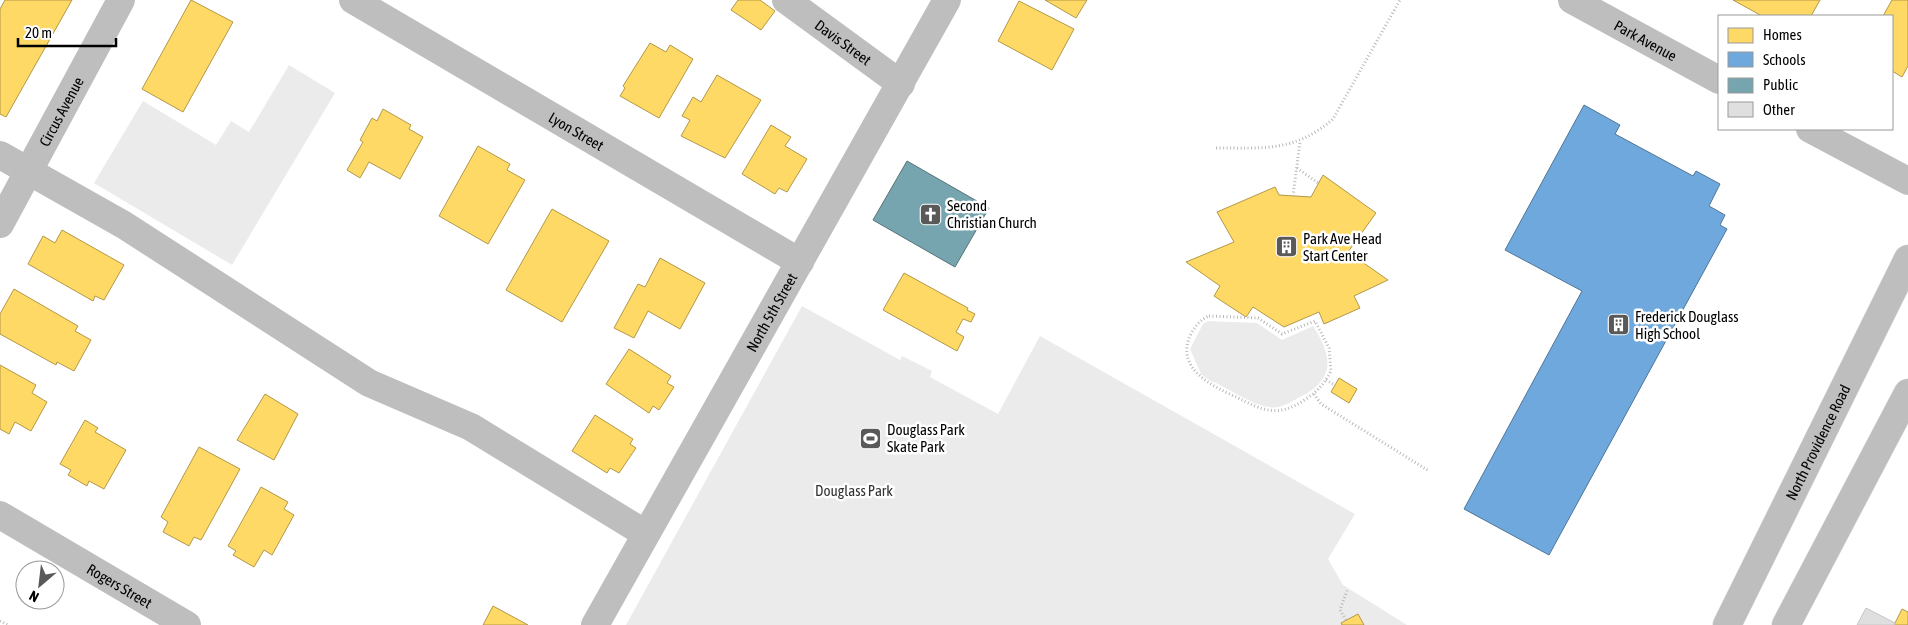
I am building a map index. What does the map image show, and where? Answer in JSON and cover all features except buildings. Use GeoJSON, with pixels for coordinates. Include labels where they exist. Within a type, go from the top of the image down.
{"type":"FeatureCollection","features":[{"type":"Feature","properties":{"kind":"street","name":"Circus Avenue"},"geometry":{"type":"LineString","coordinates":[[0,224],[121,0]]}},
{"type":"Feature","properties":{"kind":"street","name":"Lyon Street"},"geometry":{"type":"LineString","coordinates":[[354,0],[800,262]]}},
{"type":"Feature","properties":{"kind":"street","name":"Davis Street"},"geometry":{"type":"LineString","coordinates":[[786,0],[901,84]]}},
{"type":"Feature","properties":{"kind":"street","name":"North 5th Street"},"geometry":{"type":"LineString","coordinates":[[595,625],[948,0]]}},
{"type":"Feature","properties":{"kind":"street","name":"Park Avenue"},"geometry":{"type":"LineString","coordinates":[[1572,0],[1718,79]]}},
{"type":"Feature","properties":{"kind":"street"},"geometry":{"type":"LineString","coordinates":[[1812,130],[1908,181]]}},
{"type":"Feature","properties":{"kind":"street"},"geometry":{"type":"LineString","coordinates":[[0,155],[124,225],[369,383],[471,427],[646,534]]}},
{"type":"Feature","properties":{"kind":"street","name":"North Providence Road"},"geometry":{"type":"LineString","coordinates":[[1727,625],[1908,259]]}},
{"type":"Feature","properties":{"kind":"street"},"geometry":{"type":"LineString","coordinates":[[1786,625],[1908,394]]}},
{"type":"Feature","properties":{"kind":"street","name":"Rogers Street"},"geometry":{"type":"LineString","coordinates":[[0,515],[187,625]]}},
{"type":"Feature","properties":{"kind":"path"},"geometry":{"type":"LineString","coordinates":[[1216,148],[1274,147],[1300,142],[1317,133],[1333,119],[1400,0]]}},
{"type":"Feature","properties":{"kind":"path"},"geometry":{"type":"LineString","coordinates":[[1293,196],[1300,142]]}},
{"type":"Feature","properties":{"kind":"path"},"geometry":{"type":"LineString","coordinates":[[1297,168],[1318,184]]}},
{"type":"Feature","properties":{"kind":"path"},"geometry":{"type":"LineString","coordinates":[[1209,316],[1258,318],[1282,334],[1315,321],[1326,340],[1332,356],[1331,371],[1326,380],[1314,394],[1291,409],[1269,411],[1246,402],[1201,378],[1189,361],[1189,339],[1198,324],[1209,316]]}},
{"type":"Feature","properties":{"kind":"path"},"geometry":{"type":"LineString","coordinates":[[1326,380],[1335,385]]}},
{"type":"Feature","properties":{"kind":"path"},"geometry":{"type":"LineString","coordinates":[[1314,394],[1321,404],[1429,471]]}},
{"type":"Feature","properties":{"kind":"path"},"geometry":{"type":"LineString","coordinates":[[1346,620],[1340,610],[1348,588]]}},
{"type":"Feature","properties":{"kind":"path"},"geometry":{"type":"LineString","coordinates":[[0,621],[8,625]]}},
{"type":"Feature","properties":{"kind":"green space"},"geometry":{"type":"Polygon","coordinates":[[[289,65],[335,93],[232,265],[94,183],[143,101],[216,145],[231,121],[249,132],[289,65]]]}},
{"type":"Feature","properties":{"kind":"green space","name":"Douglass Park"},"geometry":{"type":"Polygon","coordinates":[[[802,306],[900,360],[902,356],[932,371],[930,377],[998,414],[1040,336],[1355,514],[1328,559],[1343,585],[1407,625],[626,625],[802,306]]]}},
{"type":"Feature","properties":{"kind":"green space"},"geometry":{"type":"Polygon","coordinates":[[[1208,321],[1257,323],[1282,340],[1313,326],[1320,337],[1327,358],[1325,375],[1319,384],[1288,404],[1273,407],[1262,406],[1209,380],[1201,374],[1190,349],[1203,324],[1208,321]]]}},
{"type":"Feature","properties":{"kind":"place","name":"Second Christian Church"},"geometry":{"type":"Point","coordinates":[931,214]}},
{"type":"Feature","properties":{"kind":"place","name":"Park Ave Head Start Center"},"geometry":{"type":"Point","coordinates":[1287,247]}},
{"type":"Feature","properties":{"kind":"place","name":"Frederick Douglass High School"},"geometry":{"type":"Point","coordinates":[1619,325]}},
{"type":"Feature","properties":{"kind":"place","name":"Douglass Park Skate Park"},"geometry":{"type":"Point","coordinates":[871,438]}}]}
